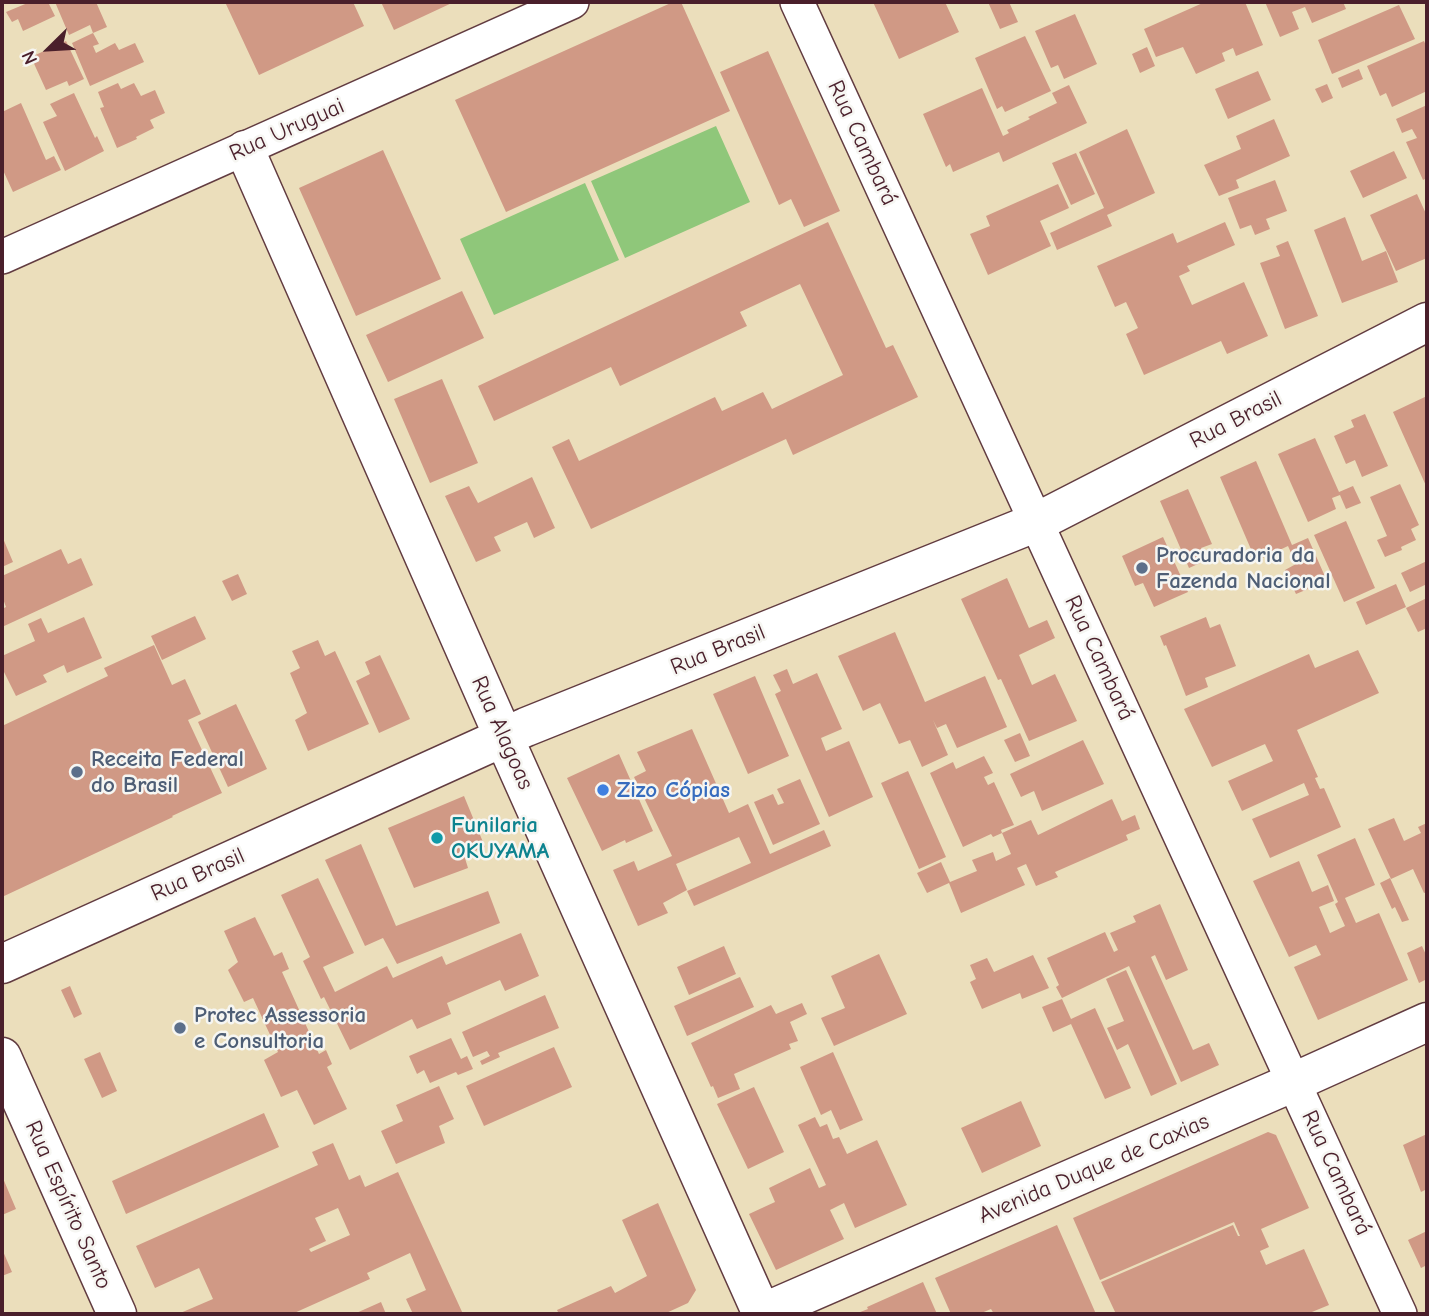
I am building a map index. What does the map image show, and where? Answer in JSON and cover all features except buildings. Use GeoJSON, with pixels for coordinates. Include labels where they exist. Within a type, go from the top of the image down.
{"type":"FeatureCollection","features":[{"type":"Feature","properties":{"kind":"street","name":"Rua Uruguai"},"geometry":{"type":"LineString","coordinates":[[2,257],[572,2]]}},
{"type":"Feature","properties":{"kind":"street","name":"Rua Cambará"},"geometry":{"type":"LineString","coordinates":[[797,2],[1401,1314]]}},
{"type":"Feature","properties":{"kind":"street","name":"Rua Alagoas"},"geometry":{"type":"LineString","coordinates":[[245,149],[761,1314]]}},
{"type":"Feature","properties":{"kind":"street","name":"Rua Brasil"},"geometry":{"type":"LineString","coordinates":[[2,964],[538,722],[1037,522],[1427,322]]}},
{"type":"Feature","properties":{"kind":"street","name":"Avenida Duque de Caxias"},"geometry":{"type":"LineString","coordinates":[[761,1314],[1427,1022]]}},
{"type":"Feature","properties":{"kind":"street","name":"Rua Espírito Santo"},"geometry":{"type":"LineString","coordinates":[[2,1057],[117,1314]]}},
{"type":"Feature","properties":{"kind":"green space"},"geometry":{"type":"Polygon","coordinates":[[[716,126],[750,202],[625,258],[591,181],[716,126]]]}},
{"type":"Feature","properties":{"kind":"green space"},"geometry":{"type":"Polygon","coordinates":[[[585,183],[619,260],[494,315],[460,239],[585,183]]]}},
{"type":"Feature","properties":{"kind":"place","name":"Procuradoria da Fazenda Nacional"},"geometry":{"type":"Point","coordinates":[1142,568]}},
{"type":"Feature","properties":{"kind":"place","name":"Receita Federal do Brasil"},"geometry":{"type":"Point","coordinates":[77,772]}},
{"type":"Feature","properties":{"kind":"place","name":"Zizo Cópias"},"geometry":{"type":"Point","coordinates":[603,790]}},
{"type":"Feature","properties":{"kind":"place","name":"Funilaria OKUYAMA"},"geometry":{"type":"Point","coordinates":[437,838]}},
{"type":"Feature","properties":{"kind":"place","name":"Protec Assessoria e Consultoria"},"geometry":{"type":"Point","coordinates":[180,1028]}}]}
